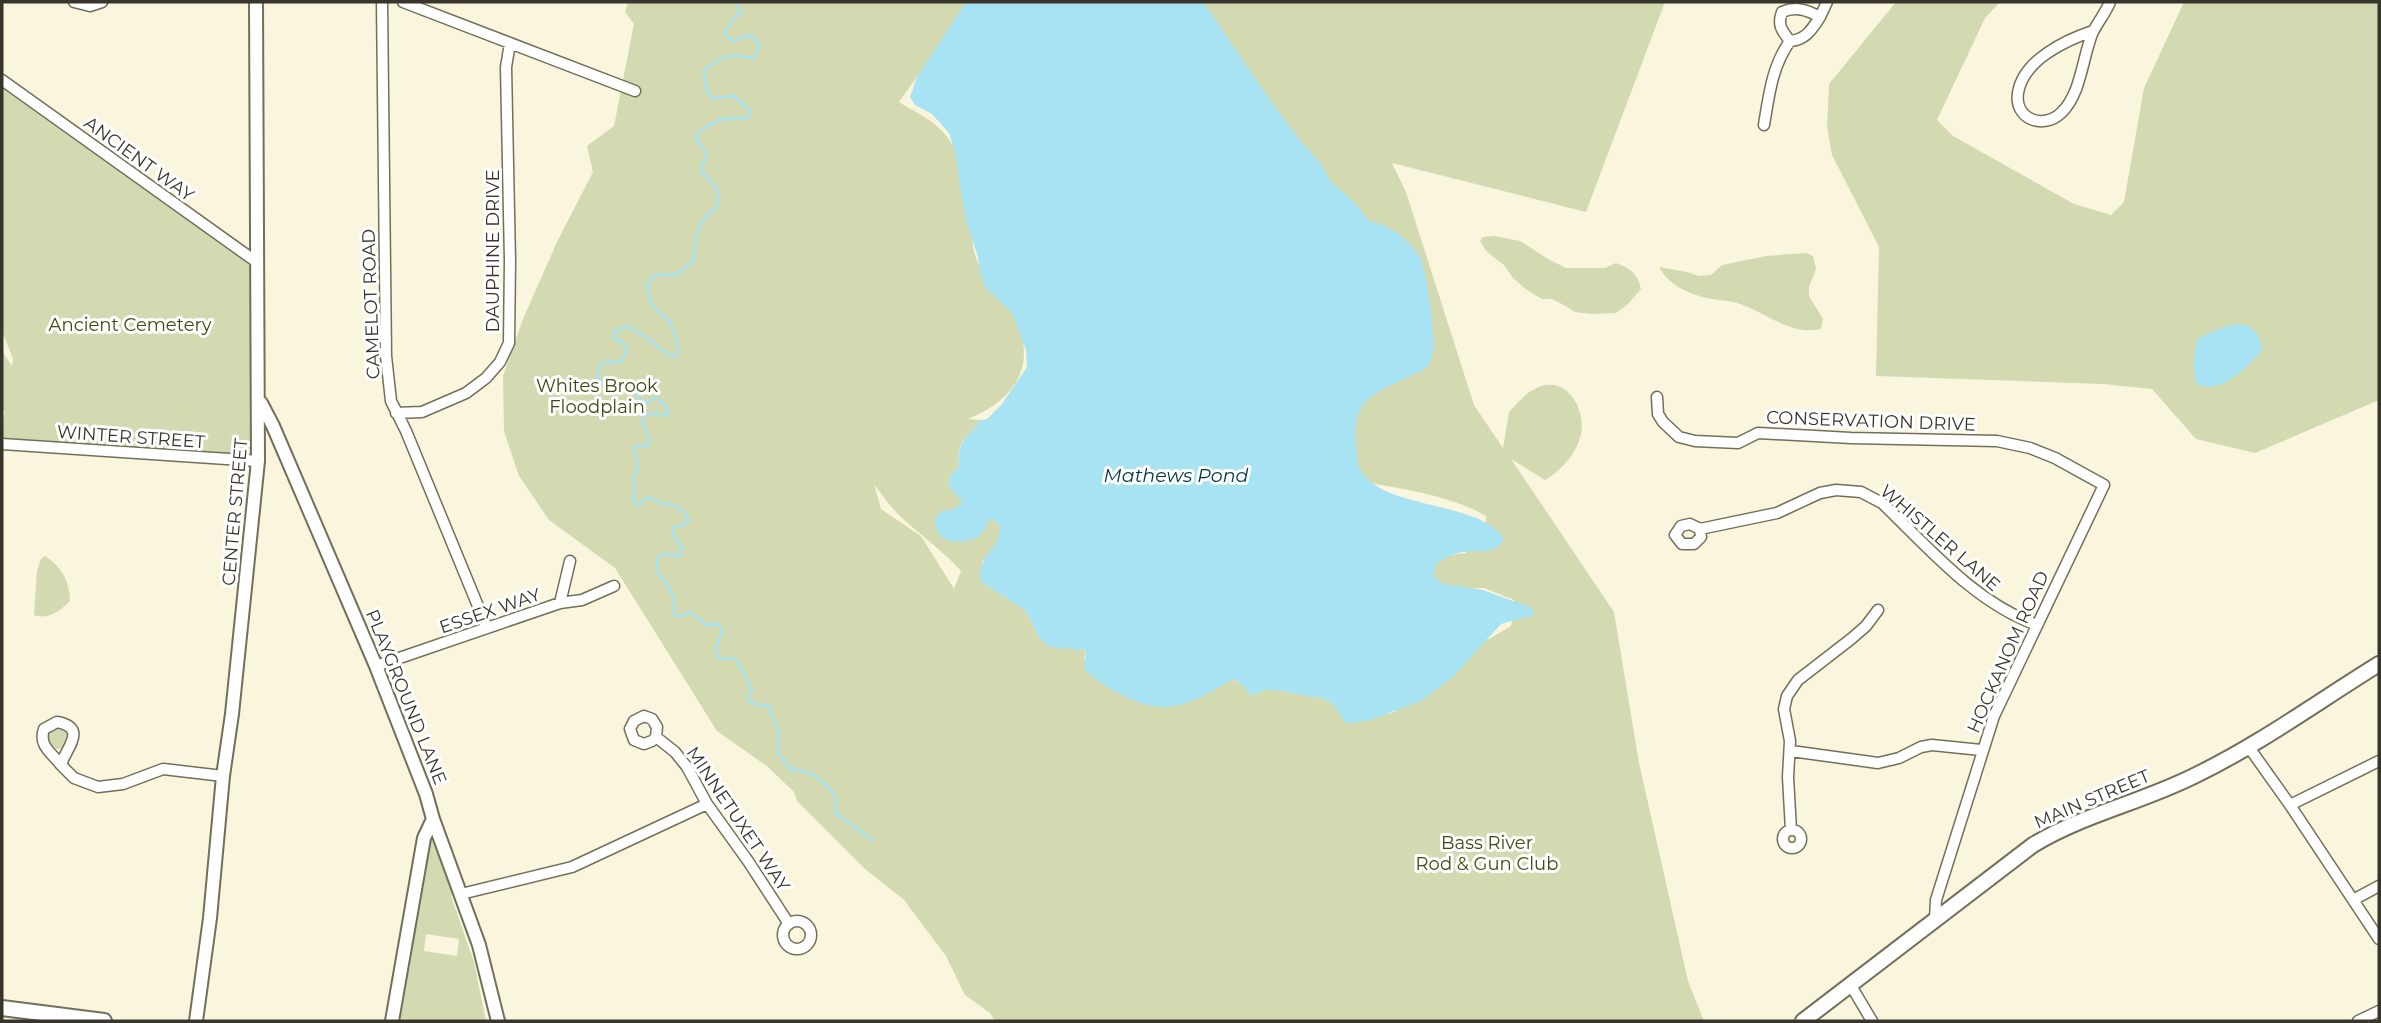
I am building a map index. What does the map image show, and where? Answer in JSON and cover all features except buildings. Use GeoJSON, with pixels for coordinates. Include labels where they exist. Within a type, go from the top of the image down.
{"type":"FeatureCollection","features":[{"type":"Feature","properties":{"kind":"main road","name":"MAIN STREET"},"geometry":{"type":"LineString","coordinates":[[1803,1021],[2023,853],[2056,832],[2196,775],[2248,746],[2379,664]]}},
{"type":"Feature","properties":{"kind":"main road"},"geometry":{"type":"LineString","coordinates":[[2,1008],[104,1021]]}},
{"type":"Feature","properties":{"kind":"street"},"geometry":{"type":"LineString","coordinates":[[74,2],[85,6],[102,2]]}},
{"type":"Feature","properties":{"kind":"street","name":"CENTER STREET"},"geometry":{"type":"LineString","coordinates":[[195,1021],[210,918],[258,461],[256,2]]}},
{"type":"Feature","properties":{"kind":"street","name":"CAMELOT ROAD"},"geometry":{"type":"LineString","coordinates":[[382,2],[386,356],[391,401],[406,431],[487,628]]}},
{"type":"Feature","properties":{"kind":"street"},"geometry":{"type":"LineString","coordinates":[[403,2],[635,91]]}},
{"type":"Feature","properties":{"kind":"street"},"geometry":{"type":"LineString","coordinates":[[1764,125],[1774,71],[1780,55],[1790,41],[1800,40],[1809,33],[1827,2]]}},
{"type":"Feature","properties":{"kind":"street"},"geometry":{"type":"LineString","coordinates":[[2094,30],[2067,40],[2036,63],[2023,79],[2018,92],[2022,114],[2041,122],[2054,119],[2062,112],[2078,83],[2094,30],[2105,15],[2110,2]]}},
{"type":"Feature","properties":{"kind":"street"},"geometry":{"type":"LineString","coordinates":[[1790,41],[1782,31],[1779,20],[1782,12],[1807,10],[1820,17]]}},
{"type":"Feature","properties":{"kind":"street","name":"DAUPHINE DRIVE"},"geometry":{"type":"LineString","coordinates":[[396,413],[422,412],[466,393],[486,378],[500,362],[509,343],[506,67],[510,43]]}},
{"type":"Feature","properties":{"kind":"street","name":"ANCIENT WAY"},"geometry":{"type":"LineString","coordinates":[[2,80],[258,263]]}},
{"type":"Feature","properties":{"kind":"street","name":"CONSERVATION DRIVE"},"geometry":{"type":"LineString","coordinates":[[1657,397],[1658,414],[1662,422],[1679,437],[1695,441],[1738,443],[1758,433],[1851,439],[1997,440],[2030,448],[2055,458],[2104,485]]}},
{"type":"Feature","properties":{"kind":"street","name":"PLAYGROUND LANE"},"geometry":{"type":"LineString","coordinates":[[259,400],[273,426],[376,666],[426,794],[487,972],[498,1021]]}},
{"type":"Feature","properties":{"kind":"street","name":"DAUPHINE DRIVE"},"geometry":{"type":"LineString","coordinates":[[406,431],[422,412]]}},
{"type":"Feature","properties":{"kind":"street","name":"WINTER STREET"},"geometry":{"type":"LineString","coordinates":[[2,444],[258,461]]}},
{"type":"Feature","properties":{"kind":"street","name":"HOCKANOM ROAD"},"geometry":{"type":"LineString","coordinates":[[1935,919],[1936,900],[1994,716],[2104,485]]}},
{"type":"Feature","properties":{"kind":"street","name":"WHISTLER LANE"},"geometry":{"type":"LineString","coordinates":[[1700,530],[1777,513],[1820,493],[1836,490],[1861,492],[1882,503],[1978,594],[2005,611],[2036,625]]}},
{"type":"Feature","properties":{"kind":"street"},"geometry":{"type":"LineString","coordinates":[[560,603],[570,561]]}},
{"type":"Feature","properties":{"kind":"street","name":"ESSEX WAY"},"geometry":{"type":"LineString","coordinates":[[376,666],[560,603],[582,600],[614,586]]}},
{"type":"Feature","properties":{"kind":"street"},"geometry":{"type":"LineString","coordinates":[[1791,830],[1788,778],[1791,751],[1784,709],[1791,690],[1809,670],[1866,626],[1878,610]]}},
{"type":"Feature","properties":{"kind":"street","name":"MINNETUXET WAY"},"geometry":{"type":"LineString","coordinates":[[656,737],[675,752],[687,767],[707,804],[789,924]]}},
{"type":"Feature","properties":{"kind":"street"},"geometry":{"type":"LineString","coordinates":[[1791,751],[1878,763],[1932,745],[1982,750]]}},
{"type":"Feature","properties":{"kind":"street"},"geometry":{"type":"LineString","coordinates":[[2248,746],[2379,939]]}},
{"type":"Feature","properties":{"kind":"street"},"geometry":{"type":"LineString","coordinates":[[2290,805],[2379,761]]}},
{"type":"Feature","properties":{"kind":"street"},"geometry":{"type":"LineString","coordinates":[[61,765],[74,778],[98,787],[123,784],[163,769],[223,776]]}},
{"type":"Feature","properties":{"kind":"street"},"geometry":{"type":"LineString","coordinates":[[461,894],[572,867],[707,804]]}},
{"type":"Feature","properties":{"kind":"street"},"geometry":{"type":"LineString","coordinates":[[391,1021],[424,838],[433,819]]}},
{"type":"Feature","properties":{"kind":"street"},"geometry":{"type":"LineString","coordinates":[[2353,900],[2379,886]]}},
{"type":"Feature","properties":{"kind":"street"},"geometry":{"type":"LineString","coordinates":[[1850,984],[1872,1021]]}},
{"type":"Feature","properties":{"kind":"street"},"geometry":{"type":"LineString","coordinates":[[2358,1021],[2379,1011]]}},
{"type":"Feature","properties":{"kind":"green space","name":"Bass River Rod & Gun Club"},"geometry":{"type":"Polygon","coordinates":[[[628,2],[971,2],[899,102],[939,128],[953,146],[968,188],[976,258],[985,275],[1006,301],[1022,338],[1024,355],[1021,371],[1014,385],[1003,398],[968,419],[980,420],[961,445],[959,467],[951,474],[948,485],[964,503],[951,511],[988,521],[992,519],[1000,525],[999,539],[983,561],[980,581],[1026,611],[1039,637],[1049,646],[1086,650],[1084,659],[1101,677],[1115,690],[1135,700],[1149,704],[1178,704],[1205,694],[1232,679],[1243,685],[1252,696],[1265,690],[1274,690],[1321,698],[1365,719],[1395,712],[1418,686],[1460,656],[1511,626],[1514,600],[1484,588],[1464,589],[1418,603],[1434,558],[1465,553],[1485,539],[1486,516],[1443,498],[1367,483],[1342,448],[1355,207],[1156,2],[1665,2],[1586,212],[1392,163],[1406,192],[1474,405],[1503,448],[1509,412],[1535,389],[1549,385],[1558,386],[1566,390],[1577,405],[1582,424],[1579,441],[1568,461],[1557,472],[1545,480],[1511,459],[1614,612],[1639,763],[1688,981],[1704,1021],[995,1021],[990,1013],[965,995],[946,956],[904,900],[864,868],[797,801],[794,792],[768,767],[717,731],[615,568],[549,520],[519,476],[504,431],[503,376],[523,319],[557,242],[593,172],[587,146],[614,126],[634,24],[625,12],[628,2]],[[874,484],[881,509],[921,536],[954,589],[961,571],[898,514],[874,484]]]}},
{"type":"Feature","properties":{"kind":"green space"},"geometry":{"type":"Polygon","coordinates":[[[1896,2],[2000,2],[1985,18],[1937,120],[1953,136],[2074,204],[2111,215],[2124,202],[2144,88],[2184,2],[2379,2],[2379,400],[2255,453],[2196,439],[2152,389],[2103,384],[1876,376],[1879,247],[1832,155],[1827,127],[1829,84],[1896,2]]]}},
{"type":"Feature","properties":{"kind":"green space","name":"Ancient Cemetery"},"geometry":{"type":"Polygon","coordinates":[[[2,84],[246,260],[251,269],[253,381],[250,456],[2,440],[5,411],[2,412],[2,351],[12,366],[13,359],[2,331],[2,84]]]}},
{"type":"Feature","properties":{"kind":"green space"},"geometry":{"type":"Polygon","coordinates":[[[1495,236],[1520,241],[1566,268],[1605,268],[1616,263],[1633,272],[1641,289],[1616,313],[1575,312],[1552,299],[1542,299],[1513,278],[1480,241],[1483,237],[1495,236]]]}},
{"type":"Feature","properties":{"kind":"green space"},"geometry":{"type":"Polygon","coordinates":[[[1806,253],[1813,256],[1816,269],[1809,287],[1809,296],[1823,319],[1821,329],[1789,327],[1737,303],[1693,294],[1670,281],[1659,267],[1699,276],[1711,275],[1722,265],[1766,256],[1806,253]]]}},
{"type":"Feature","properties":{"kind":"green space"},"geometry":{"type":"Polygon","coordinates":[[[45,556],[64,576],[70,601],[54,614],[39,616],[34,615],[37,571],[41,559],[45,556]]]}},
{"type":"Feature","properties":{"kind":"green space"},"geometry":{"type":"Polygon","coordinates":[[[58,727],[66,730],[69,738],[66,746],[58,749],[50,746],[47,738],[50,730],[58,727]]]}},
{"type":"Feature","properties":{"kind":"green space"},"geometry":{"type":"Polygon","coordinates":[[[431,836],[435,838],[454,893],[451,896],[474,962],[486,1021],[396,1021],[431,836]],[[426,934],[424,951],[457,956],[459,939],[426,934]]]}},
{"type":"Feature","properties":{"kind":"water","name":"Mathews Pond"},"geometry":{"type":"Polygon","coordinates":[[[966,2],[1203,2],[1270,100],[1321,164],[1330,181],[1355,203],[1369,221],[1391,229],[1420,257],[1432,320],[1432,356],[1425,368],[1384,388],[1361,408],[1355,431],[1359,467],[1370,481],[1386,491],[1453,510],[1492,526],[1504,539],[1501,544],[1491,550],[1462,552],[1449,557],[1436,564],[1433,576],[1444,584],[1483,590],[1532,608],[1534,615],[1501,624],[1453,677],[1421,701],[1371,720],[1346,724],[1332,703],[1321,698],[1274,690],[1265,690],[1252,696],[1243,685],[1233,679],[1202,697],[1176,706],[1157,707],[1134,701],[1101,683],[1084,669],[1086,650],[1049,647],[1039,637],[1026,611],[980,581],[982,565],[996,543],[1000,525],[992,519],[978,536],[959,542],[941,535],[936,528],[935,518],[942,511],[951,510],[963,503],[948,485],[951,474],[959,467],[961,445],[980,420],[987,419],[1002,404],[1027,367],[1026,350],[1012,313],[984,286],[965,216],[955,152],[949,133],[932,114],[915,105],[910,97],[917,77],[966,2]]]}},
{"type":"Feature","properties":{"kind":"water"},"geometry":{"type":"Polygon","coordinates":[[[2235,324],[2254,331],[2260,339],[2262,350],[2242,371],[2224,383],[2206,387],[2197,384],[2194,362],[2198,339],[2235,324]]]}},
{"type":"Feature","properties":{"kind":"waterway"},"geometry":{"type":"LineString","coordinates":[[736,2],[741,11],[725,34],[733,42],[744,36],[754,37],[760,46],[754,58],[726,57],[704,71],[706,90],[712,98],[734,96],[750,111],[748,118],[718,120],[695,138],[707,153],[701,171],[719,191],[717,206],[698,230],[694,261],[674,276],[653,276],[647,285],[650,301],[658,312],[670,321],[679,349],[675,357],[627,326],[614,332],[613,338],[621,341],[627,349],[623,360],[600,364],[598,377],[604,386],[623,380],[644,403],[656,398],[668,408],[666,416],[658,413],[645,415],[642,421],[650,441],[647,446],[635,446],[639,468],[633,477],[633,499],[638,506],[646,498],[652,497],[677,507],[688,518],[687,523],[673,528],[673,535],[682,550],[680,556],[664,554],[658,558],[656,569],[673,595],[675,616],[680,617],[690,612],[706,625],[719,624],[722,632],[715,650],[718,658],[736,659],[752,690],[748,697],[750,703],[768,706],[779,732],[778,753],[791,770],[811,774],[822,782],[836,797],[835,813],[873,840]]}},
{"type":"Feature","properties":{"kind":"park label","name":"Whites Brook Floodplain"},"geometry":{"type":"Point","coordinates":[597,396]}}]}
